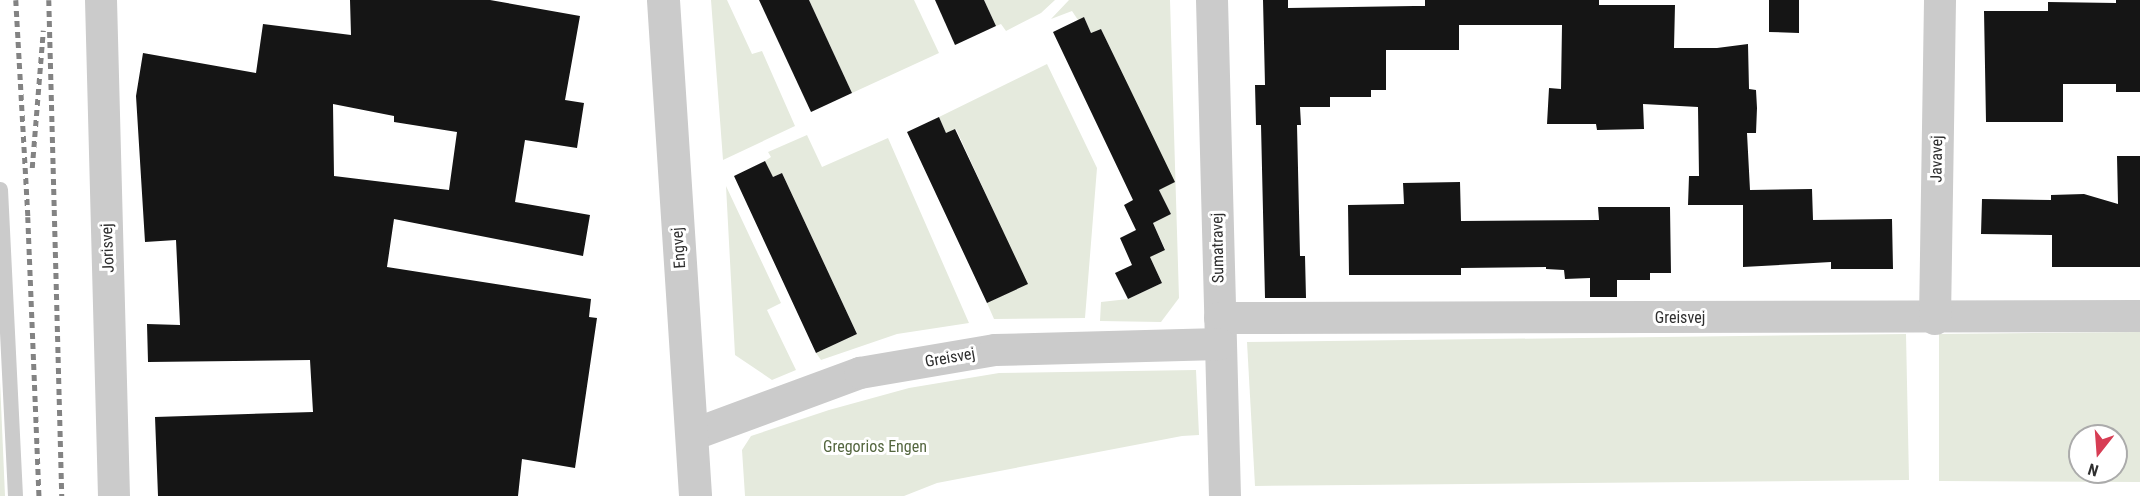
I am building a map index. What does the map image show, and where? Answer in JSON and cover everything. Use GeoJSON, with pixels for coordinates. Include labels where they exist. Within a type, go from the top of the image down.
{"type":"FeatureCollection","features":[{"type":"Feature","properties":{"kind":"street","name":"Jorisvej"},"geometry":{"type":"LineString","coordinates":[[101,0],[114,496]]}},
{"type":"Feature","properties":{"kind":"street","name":"Engvej"},"geometry":{"type":"LineString","coordinates":[[663,0],[695,496]]}},
{"type":"Feature","properties":{"kind":"street","name":"Sumatravej"},"geometry":{"type":"LineString","coordinates":[[1212,0],[1225,496]]}},
{"type":"Feature","properties":{"kind":"street","name":"Javavej"},"geometry":{"type":"LineString","coordinates":[[1935,319],[1940,0]]}},
{"type":"Feature","properties":{"kind":"street","name":"Greisvej"},"geometry":{"type":"LineString","coordinates":[[692,435],[860,373],[995,350],[1220,331],[2140,316]]}},
{"type":"Feature","properties":{"kind":"lane"},"geometry":{"type":"LineString","coordinates":[[0,189],[7,454],[15,496]]}},
{"type":"Feature","properties":{"kind":"green space"},"geometry":{"type":"Polygon","coordinates":[[[711,0],[727,0],[752,54],[762,51],[795,126],[723,160],[711,0]]]}},
{"type":"Feature","properties":{"kind":"green space"},"geometry":{"type":"Polygon","coordinates":[[[809,0],[914,0],[939,53],[852,93],[809,0]]]}},
{"type":"Feature","properties":{"kind":"green space"},"geometry":{"type":"Polygon","coordinates":[[[984,0],[1055,0],[1041,13],[1006,31],[1001,24],[996,26],[984,0]]]}},
{"type":"Feature","properties":{"kind":"green space"},"geometry":{"type":"Polygon","coordinates":[[[1069,0],[1170,0],[1179,298],[1161,322],[1100,321],[1101,302],[1128,299],[1162,283],[1150,257],[1165,249],[1153,223],[1171,214],[1159,190],[1174,182],[1101,29],[1091,33],[1084,17],[1078,20],[1072,11],[1051,19],[1069,0]]]}},
{"type":"Feature","properties":{"kind":"green space"},"geometry":{"type":"Polygon","coordinates":[[[1047,64],[1097,168],[1085,318],[994,319],[987,303],[1027,284],[956,129],[946,133],[939,117],[1047,64]]]}},
{"type":"Feature","properties":{"kind":"green space"},"geometry":{"type":"Polygon","coordinates":[[[807,135],[822,167],[888,138],[969,323],[897,334],[821,360],[816,353],[857,334],[782,173],[773,177],[765,161],[771,157],[768,152],[807,135]]]}},
{"type":"Feature","properties":{"kind":"green space"},"geometry":{"type":"Polygon","coordinates":[[[726,186],[781,303],[767,310],[796,370],[772,380],[735,355],[726,186]]]}},
{"type":"Feature","properties":{"kind":"green space"},"geometry":{"type":"Polygon","coordinates":[[[2140,332],[2140,482],[2128,482],[2128,424],[2068,424],[2068,482],[1939,481],[1939,334],[2140,332]]]}},
{"type":"Feature","properties":{"kind":"green space"},"geometry":{"type":"Polygon","coordinates":[[[1906,334],[1909,480],[1255,486],[1247,342],[1906,334]]]}},
{"type":"Feature","properties":{"kind":"green space","name":"Gregorios Engen"},"geometry":{"type":"Polygon","coordinates":[[[1196,370],[1199,435],[1182,436],[937,483],[904,496],[745,496],[742,450],[751,436],[829,410],[909,388],[999,373],[1196,370]]]}},
{"type":"Feature","properties":{"kind":"green space"},"geometry":{"type":"Polygon","coordinates":[[[0,381],[5,496],[0,496],[0,381]]]}},
{"type":"Feature","properties":{"kind":"building"},"geometry":{"type":"Polygon","coordinates":[[[350,0],[490,0],[580,16],[565,100],[584,103],[577,148],[525,140],[515,202],[590,215],[583,256],[394,219],[387,267],[591,299],[589,317],[597,318],[575,468],[522,459],[518,496],[158,496],[155,417],[313,412],[310,360],[148,362],[147,324],[180,325],[176,240],[145,242],[136,96],[143,53],[256,73],[263,24],[351,35],[350,0]],[[333,104],[334,176],[449,190],[457,132],[394,122],[394,116],[333,104]]]}},
{"type":"Feature","properties":{"kind":"building"},"geometry":{"type":"Polygon","coordinates":[[[759,0],[809,0],[852,93],[811,112],[759,0]]]}},
{"type":"Feature","properties":{"kind":"building"},"geometry":{"type":"Polygon","coordinates":[[[935,0],[984,0],[996,26],[955,45],[935,0]]]}},
{"type":"Feature","properties":{"kind":"building"},"geometry":{"type":"Polygon","coordinates":[[[1263,0],[1288,0],[1288,8],[1425,6],[1425,0],[1599,0],[1599,5],[1675,5],[1674,48],[1717,48],[1748,44],[1749,89],[1756,90],[1757,108],[1756,133],[1747,133],[1750,190],[1812,189],[1813,220],[1892,219],[1893,269],[1831,269],[1831,262],[1743,267],[1743,205],[1688,205],[1689,176],[1699,176],[1698,107],[1643,104],[1644,129],[1597,130],[1596,124],[1547,124],[1549,88],[1561,89],[1562,25],[1459,25],[1459,50],[1386,50],[1386,90],[1371,90],[1371,97],[1330,97],[1330,107],[1300,107],[1301,125],[1297,125],[1300,256],[1305,256],[1306,298],[1265,298],[1261,125],[1256,125],[1255,85],[1265,85],[1263,0]]]}},
{"type":"Feature","properties":{"kind":"building"},"geometry":{"type":"Polygon","coordinates":[[[1769,0],[1799,0],[1799,33],[1769,32],[1769,0]]]}},
{"type":"Feature","properties":{"kind":"building"},"geometry":{"type":"Polygon","coordinates":[[[2116,0],[2140,0],[2140,92],[2116,92],[2116,84],[2063,84],[2063,122],[1986,122],[1984,11],[2048,11],[2048,2],[2116,3],[2116,0]]]}},
{"type":"Feature","properties":{"kind":"building"},"geometry":{"type":"Polygon","coordinates":[[[1084,17],[1091,33],[1101,29],[1175,182],[1159,190],[1171,214],[1153,223],[1165,250],[1150,257],[1162,283],[1128,299],[1115,273],[1132,265],[1120,238],[1136,230],[1124,205],[1133,200],[1053,32],[1084,17]]]}},
{"type":"Feature","properties":{"kind":"building"},"geometry":{"type":"Polygon","coordinates":[[[939,117],[946,133],[955,129],[1028,284],[987,303],[907,132],[939,117]]]}},
{"type":"Feature","properties":{"kind":"building"},"geometry":{"type":"Polygon","coordinates":[[[2117,156],[2140,156],[2140,267],[2052,267],[2052,235],[1981,234],[1982,199],[2051,200],[2051,195],[2084,194],[2118,204],[2117,156]]]}},
{"type":"Feature","properties":{"kind":"building"},"geometry":{"type":"Polygon","coordinates":[[[765,161],[773,177],[782,173],[857,334],[816,353],[734,176],[765,161]]]}},
{"type":"Feature","properties":{"kind":"building"},"geometry":{"type":"Polygon","coordinates":[[[1460,182],[1461,221],[1599,220],[1598,207],[1670,207],[1671,273],[1650,273],[1650,280],[1617,280],[1617,297],[1590,297],[1590,278],[1565,279],[1564,270],[1546,269],[1546,267],[1461,268],[1461,275],[1349,275],[1348,205],[1404,204],[1403,183],[1460,182]]]}},
{"type":"Feature","properties":{"kind":"railway"},"geometry":{"type":"LineString","coordinates":[[16,0],[28,217],[39,496]]}},
{"type":"Feature","properties":{"kind":"railway"},"geometry":{"type":"LineString","coordinates":[[49,0],[62,496]]}},
{"type":"Feature","properties":{"kind":"railway"},"geometry":{"type":"LineString","coordinates":[[32,168],[43,30]]}}]}
